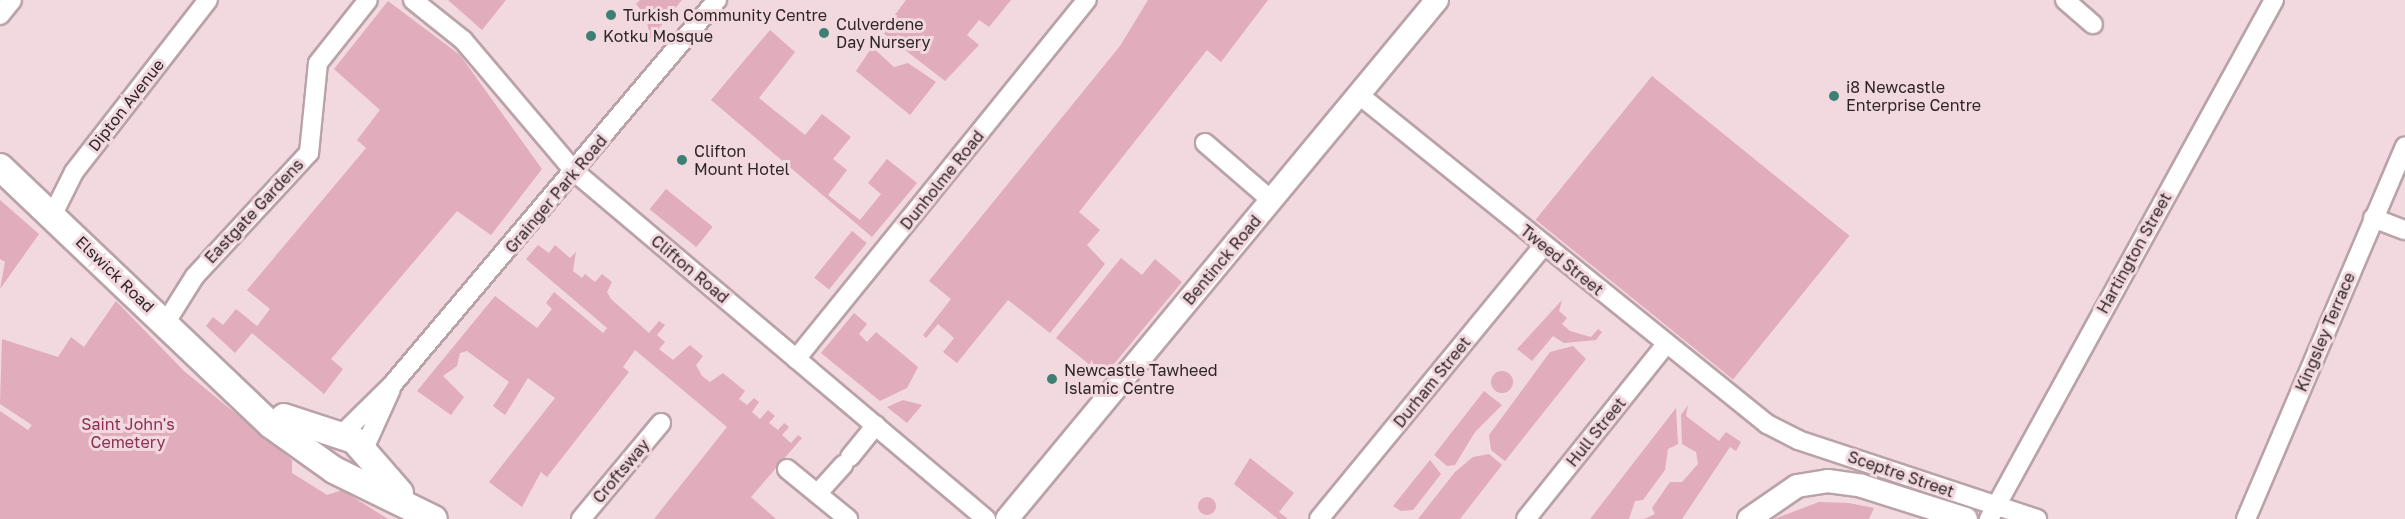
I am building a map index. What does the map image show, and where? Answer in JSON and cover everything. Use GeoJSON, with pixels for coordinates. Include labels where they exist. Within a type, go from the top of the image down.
{"type":"FeatureCollection","features":[{"type":"Feature","properties":{"kind":"main road","name":"Elswick Road"},"geometry":{"type":"LineString","coordinates":[[0,167],[59,206],[173,314],[229,381],[271,425],[344,456],[434,519]]}},
{"type":"Feature","properties":{"kind":"street"},"geometry":{"type":"LineString","coordinates":[[0,15],[12,0]]}},
{"type":"Feature","properties":{"kind":"street","name":"Dipton Avenue"},"geometry":{"type":"LineString","coordinates":[[59,206],[74,172],[208,0]]}},
{"type":"Feature","properties":{"kind":"street","name":"Eastgate Gardens"},"geometry":{"type":"LineString","coordinates":[[173,314],[195,276],[309,153],[318,63],[368,0]]}},
{"type":"Feature","properties":{"kind":"street","name":"Clifton Road"},"geometry":{"type":"LineString","coordinates":[[413,0],[463,40],[575,172],[986,519]]}},
{"type":"Feature","properties":{"kind":"street","name":"Grainger Park Road"},"geometry":{"type":"LineString","coordinates":[[344,456],[392,385],[575,172],[717,0]]}},
{"type":"Feature","properties":{"kind":"street","name":"Dunholme Road"},"geometry":{"type":"LineString","coordinates":[[796,359],[1088,0]]}},
{"type":"Feature","properties":{"kind":"street","name":"Bentinck Road"},"geometry":{"type":"LineString","coordinates":[[1007,519],[1437,0]]}},
{"type":"Feature","properties":{"kind":"street"},"geometry":{"type":"LineString","coordinates":[[2065,0],[2093,24]]}},
{"type":"Feature","properties":{"kind":"street","name":"Hartington Street"},"geometry":{"type":"LineString","coordinates":[[1991,513],[2274,0]]}},
{"type":"Feature","properties":{"kind":"street","name":"Tweed Street"},"geometry":{"type":"LineString","coordinates":[[1358,94],[1767,424]]}},
{"type":"Feature","properties":{"kind":"street"},"geometry":{"type":"LineString","coordinates":[[1205,143],[1271,200]]}},
{"type":"Feature","properties":{"kind":"street","name":"Kingsley Terrace"},"geometry":{"type":"LineString","coordinates":[[2246,519],[2405,146]]}},
{"type":"Feature","properties":{"kind":"street"},"geometry":{"type":"LineString","coordinates":[[2373,218],[2405,230]]}},
{"type":"Feature","properties":{"kind":"street","name":"Durham Street"},"geometry":{"type":"LineString","coordinates":[[1319,519],[1544,245]]}},
{"type":"Feature","properties":{"kind":"street","name":"Hull Street"},"geometry":{"type":"LineString","coordinates":[[1526,519],[1666,344]]}},
{"type":"Feature","properties":{"kind":"street","name":"Grainger Park Road"},"geometry":{"type":"LineString","coordinates":[[344,456],[392,385]]}},
{"type":"Feature","properties":{"kind":"street","name":"Croftsway"},"geometry":{"type":"LineString","coordinates":[[581,519],[661,423]]}},
{"type":"Feature","properties":{"kind":"street","name":"Sceptre Street"},"geometry":{"type":"LineString","coordinates":[[1767,424],[1991,513],[2037,519]]}},
{"type":"Feature","properties":{"kind":"street"},"geometry":{"type":"LineString","coordinates":[[818,494],[876,425]]}},
{"type":"Feature","properties":{"kind":"street"},"geometry":{"type":"LineString","coordinates":[[787,469],[848,519]]}},
{"type":"Feature","properties":{"kind":"street","name":"Sceptre Street"},"geometry":{"type":"LineString","coordinates":[[1749,519],[1797,486],[1828,481],[1862,486],[1966,519]]}},
{"type":"Feature","properties":{"kind":"green space"},"geometry":{"type":"Polygon","coordinates":[[[448,0],[506,0],[482,30],[448,0]]]}},
{"type":"Feature","properties":{"kind":"green space"},"geometry":{"type":"Polygon","coordinates":[[[640,0],[682,0],[650,39],[646,16],[636,4],[640,0]]]}},
{"type":"Feature","properties":{"kind":"green space"},"geometry":{"type":"Polygon","coordinates":[[[906,0],[1011,0],[989,27],[979,20],[967,35],[979,45],[945,81],[882,32],[906,0]]]}},
{"type":"Feature","properties":{"kind":"green space"},"geometry":{"type":"Polygon","coordinates":[[[1148,0],[1268,0],[1221,62],[1207,50],[1079,212],[1100,230],[1087,245],[1105,264],[1050,333],[1008,300],[957,363],[943,352],[954,338],[938,324],[926,338],[923,335],[951,299],[929,281],[1120,46],[1148,0]]]}},
{"type":"Feature","properties":{"kind":"green space"},"geometry":{"type":"Polygon","coordinates":[[[388,1],[460,55],[542,169],[491,235],[457,211],[331,359],[343,369],[324,394],[252,333],[235,353],[206,326],[213,317],[223,325],[236,309],[257,326],[270,309],[247,290],[366,148],[357,140],[380,110],[334,69],[388,1]]]}},
{"type":"Feature","properties":{"kind":"green space"},"geometry":{"type":"Polygon","coordinates":[[[770,30],[795,52],[759,98],[805,135],[822,114],[851,137],[833,159],[847,170],[828,195],[860,220],[881,194],[868,183],[887,159],[917,183],[872,237],[711,100],[770,30]]]}},
{"type":"Feature","properties":{"kind":"green space"},"geometry":{"type":"Polygon","coordinates":[[[872,47],[894,67],[908,63],[936,82],[910,115],[856,71],[872,47]]]}},
{"type":"Feature","properties":{"kind":"green space"},"geometry":{"type":"Polygon","coordinates":[[[1652,76],[1849,236],[1733,380],[1536,220],[1652,76]]]}},
{"type":"Feature","properties":{"kind":"green space"},"geometry":{"type":"Polygon","coordinates":[[[666,189],[713,227],[696,247],[650,209],[666,189]]]}},
{"type":"Feature","properties":{"kind":"green space"},"geometry":{"type":"Polygon","coordinates":[[[0,200],[39,234],[0,289],[5,262],[0,259],[0,200]]]}},
{"type":"Feature","properties":{"kind":"green space"},"geometry":{"type":"Polygon","coordinates":[[[852,231],[867,243],[829,290],[814,278],[852,231]]]}},
{"type":"Feature","properties":{"kind":"green space"},"geometry":{"type":"Polygon","coordinates":[[[538,245],[549,253],[555,245],[570,258],[576,252],[573,271],[582,278],[585,274],[595,282],[602,274],[612,282],[607,292],[611,299],[649,333],[659,321],[665,325],[657,335],[665,342],[659,349],[673,360],[690,345],[703,356],[696,365],[702,376],[710,382],[723,373],[745,391],[739,399],[747,405],[754,398],[759,402],[752,412],[760,419],[768,410],[775,416],[769,423],[778,430],[784,423],[789,427],[782,435],[791,443],[798,435],[802,438],[751,497],[776,519],[654,519],[727,427],[635,350],[623,367],[629,372],[547,477],[541,472],[522,507],[489,482],[555,398],[528,378],[505,415],[493,406],[509,382],[467,351],[460,353],[457,366],[443,376],[464,397],[451,415],[417,391],[495,296],[537,328],[552,309],[546,303],[554,292],[603,333],[607,328],[526,259],[538,245]]]}},
{"type":"Feature","properties":{"kind":"green space"},"geometry":{"type":"Polygon","coordinates":[[[1121,258],[1142,275],[1155,259],[1182,282],[1104,376],[1056,338],[1121,258]]]}},
{"type":"Feature","properties":{"kind":"green space"},"geometry":{"type":"Polygon","coordinates":[[[1562,300],[1559,311],[1567,318],[1562,324],[1570,331],[1591,337],[1598,329],[1602,332],[1596,340],[1564,343],[1553,336],[1532,361],[1517,349],[1562,300]]]}},
{"type":"Feature","properties":{"kind":"green space","name":"Saint John's Cemetery"},"geometry":{"type":"Polygon","coordinates":[[[116,301],[184,371],[292,460],[292,473],[327,495],[342,490],[388,519],[0,519],[0,411],[28,430],[32,425],[0,404],[2,339],[58,357],[71,337],[84,347],[116,301]]]}},
{"type":"Feature","properties":{"kind":"green space"},"geometry":{"type":"Polygon","coordinates":[[[854,313],[867,324],[859,334],[867,342],[876,332],[918,367],[907,388],[880,401],[821,353],[854,313]]]}},
{"type":"Feature","properties":{"kind":"green space"},"geometry":{"type":"Polygon","coordinates":[[[1573,346],[1586,359],[1505,461],[1491,450],[1489,435],[1550,352],[1573,346]]]}},
{"type":"Feature","properties":{"kind":"green space"},"geometry":{"type":"Polygon","coordinates":[[[1502,371],[1510,374],[1513,382],[1510,390],[1502,393],[1494,390],[1491,382],[1494,374],[1502,371]]]}},
{"type":"Feature","properties":{"kind":"green space"},"geometry":{"type":"Polygon","coordinates":[[[1484,391],[1502,405],[1475,432],[1455,465],[1447,466],[1434,455],[1484,391]]]}},
{"type":"Feature","properties":{"kind":"green space"},"geometry":{"type":"Polygon","coordinates":[[[903,400],[922,405],[907,423],[887,407],[903,400]]]}},
{"type":"Feature","properties":{"kind":"green space"},"geometry":{"type":"Polygon","coordinates":[[[1688,405],[1686,416],[1719,441],[1726,432],[1741,442],[1736,451],[1730,447],[1682,519],[1644,519],[1655,514],[1652,508],[1670,482],[1682,482],[1698,464],[1696,452],[1682,444],[1681,415],[1688,405]]]}},
{"type":"Feature","properties":{"kind":"green space"},"geometry":{"type":"Polygon","coordinates":[[[1676,408],[1678,444],[1668,449],[1665,470],[1643,500],[1635,501],[1629,519],[1590,519],[1676,408]]]}},
{"type":"Feature","properties":{"kind":"green space"},"geometry":{"type":"Polygon","coordinates":[[[1489,454],[1502,465],[1460,519],[1418,519],[1455,472],[1473,457],[1489,454]]]}},
{"type":"Feature","properties":{"kind":"green space"},"geometry":{"type":"Polygon","coordinates":[[[1250,458],[1294,493],[1279,512],[1288,519],[1278,519],[1234,484],[1250,458]]]}},
{"type":"Feature","properties":{"kind":"green space"},"geometry":{"type":"Polygon","coordinates":[[[1430,460],[1441,474],[1413,510],[1401,511],[1393,506],[1430,460]]]}},
{"type":"Feature","properties":{"kind":"green space"},"geometry":{"type":"Polygon","coordinates":[[[1203,497],[1211,497],[1216,502],[1214,513],[1203,515],[1198,510],[1198,502],[1203,497]]]}},
{"type":"Feature","properties":{"kind":"green space"},"geometry":{"type":"Polygon","coordinates":[[[1819,502],[1849,503],[1874,508],[1869,519],[1774,519],[1819,502]]]}},
{"type":"Feature","properties":{"kind":"place","name":"Turkish Community Centre"},"geometry":{"type":"Point","coordinates":[611,15]}},
{"type":"Feature","properties":{"kind":"place","name":"Culverdene Day Nursery"},"geometry":{"type":"Point","coordinates":[824,33]}},
{"type":"Feature","properties":{"kind":"place","name":"Kotku Mosque"},"geometry":{"type":"Point","coordinates":[591,36]}},
{"type":"Feature","properties":{"kind":"place","name":"i8 Newcastle Enterprise Centre"},"geometry":{"type":"Point","coordinates":[1834,96]}},
{"type":"Feature","properties":{"kind":"place","name":"Clifton Mount Hotel"},"geometry":{"type":"Point","coordinates":[682,160]}},
{"type":"Feature","properties":{"kind":"place","name":"Newcastle Tawheed Islamic Centre"},"geometry":{"type":"Point","coordinates":[1052,379]}}]}
